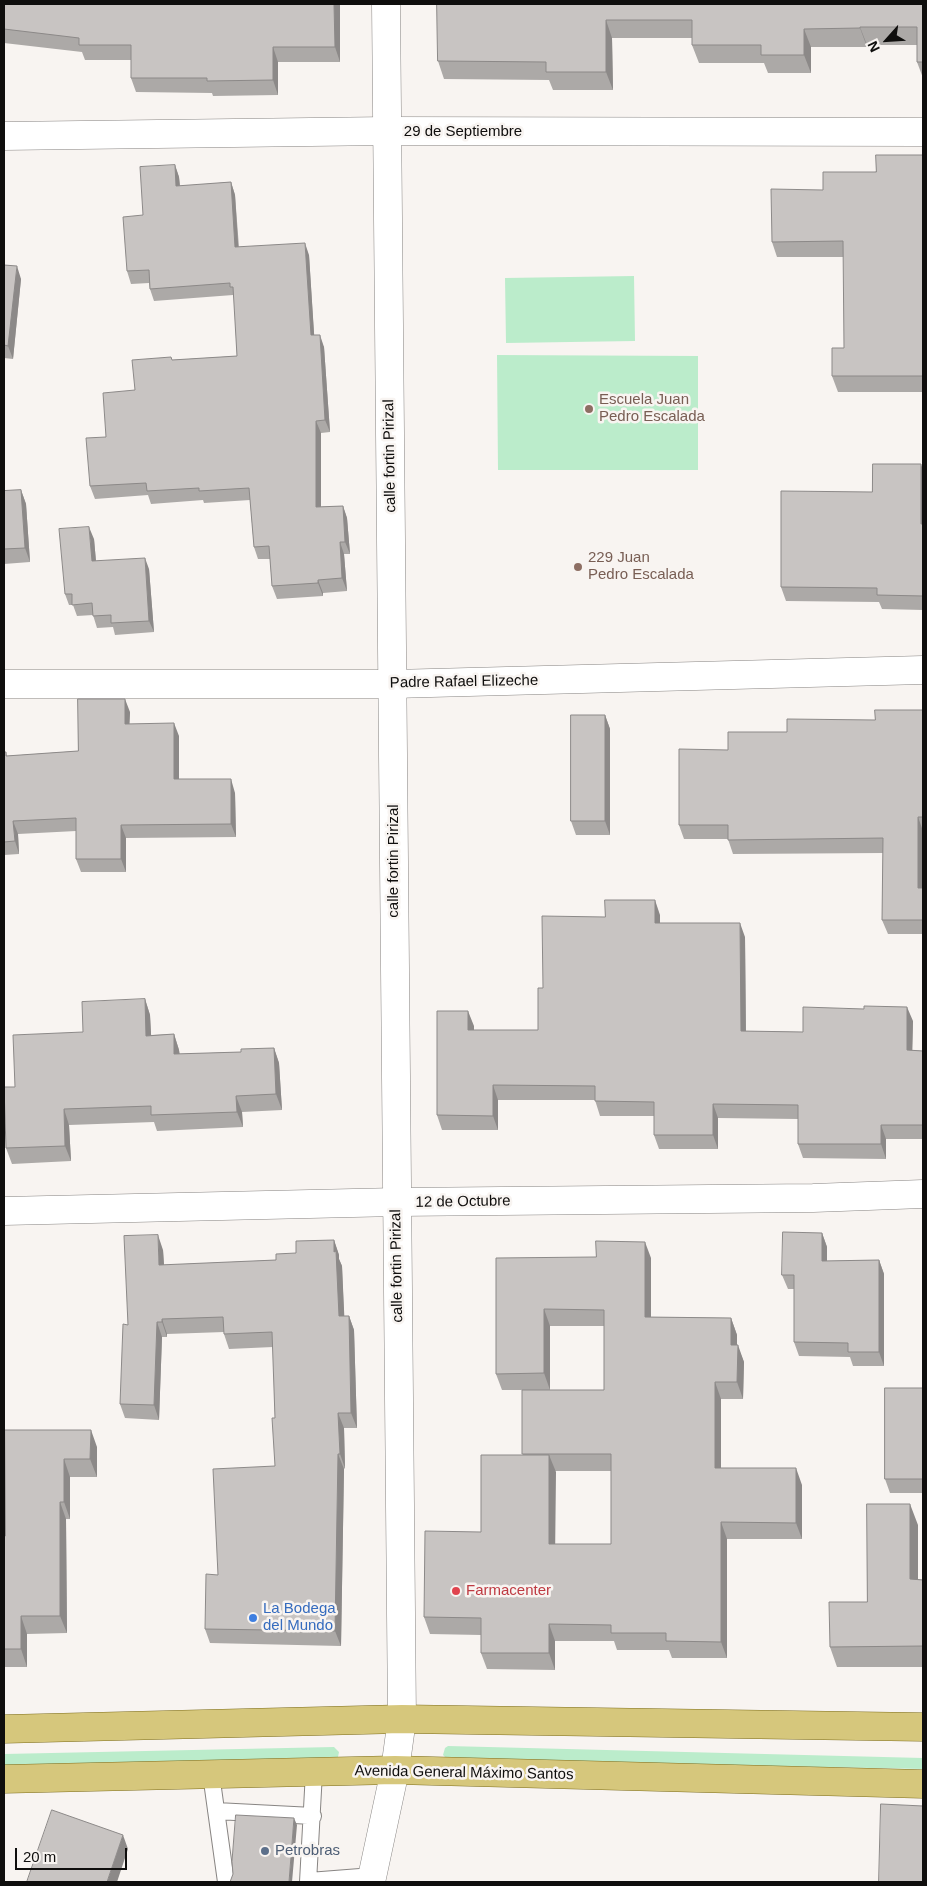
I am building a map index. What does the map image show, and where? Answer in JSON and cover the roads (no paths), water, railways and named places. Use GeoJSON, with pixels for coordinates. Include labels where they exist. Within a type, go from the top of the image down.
{"type":"FeatureCollection","features":[{"type":"Feature","properties":{"kind":"main road"},"geometry":{"type":"LineString","coordinates":[[4,1729],[402,1719],[923,1727]]}},
{"type":"Feature","properties":{"kind":"main road","name":"Avenida General Máximo Santos"},"geometry":{"type":"LineString","coordinates":[[4,1779],[395,1770],[923,1784]]}},
{"type":"Feature","properties":{"kind":"street","name":"calle fortin Pirizal"},"geometry":{"type":"LineString","coordinates":[[386,4],[402,1719],[395,1770]]}},
{"type":"Feature","properties":{"kind":"street","name":"29 de Septiembre"},"geometry":{"type":"LineString","coordinates":[[4,136],[387,132],[923,132]]}},
{"type":"Feature","properties":{"kind":"street","name":"Padre Rafael Elizeche"},"geometry":{"type":"LineString","coordinates":[[4,684],[393,684],[923,670]]}},
{"type":"Feature","properties":{"kind":"street","name":"12 de Octubre"},"geometry":{"type":"LineString","coordinates":[[4,1211],[396,1202],[813,1198],[923,1194]]}},
{"type":"Feature","properties":{"kind":"street"},"geometry":{"type":"LineString","coordinates":[[372,1879],[395,1770]]}},
{"type":"Feature","properties":{"kind":"lane"},"geometry":{"type":"LineString","coordinates":[[314,1772],[308,1882],[372,1879]]}},
{"type":"Feature","properties":{"kind":"lane"},"geometry":{"type":"LineString","coordinates":[[211,1774],[226,1882]]}},
{"type":"Feature","properties":{"kind":"lane"},"geometry":{"type":"LineString","coordinates":[[216,1811],[313,1816]]}},
{"type":"Feature","properties":{"kind":"place","name":"Escuela Juan Pedro Escalada"},"geometry":{"type":"Point","coordinates":[589,409]}},
{"type":"Feature","properties":{"kind":"place","name":"229 Juan Pedro Escalada"},"geometry":{"type":"Point","coordinates":[578,567]}},
{"type":"Feature","properties":{"kind":"place","name":"Farmacenter"},"geometry":{"type":"Point","coordinates":[456,1591]}},
{"type":"Feature","properties":{"kind":"place","name":"La Bodega del Mundo"},"geometry":{"type":"Point","coordinates":[253,1618]}},
{"type":"Feature","properties":{"kind":"place","name":"Petrobras"},"geometry":{"type":"Point","coordinates":[265,1851]}}]}
